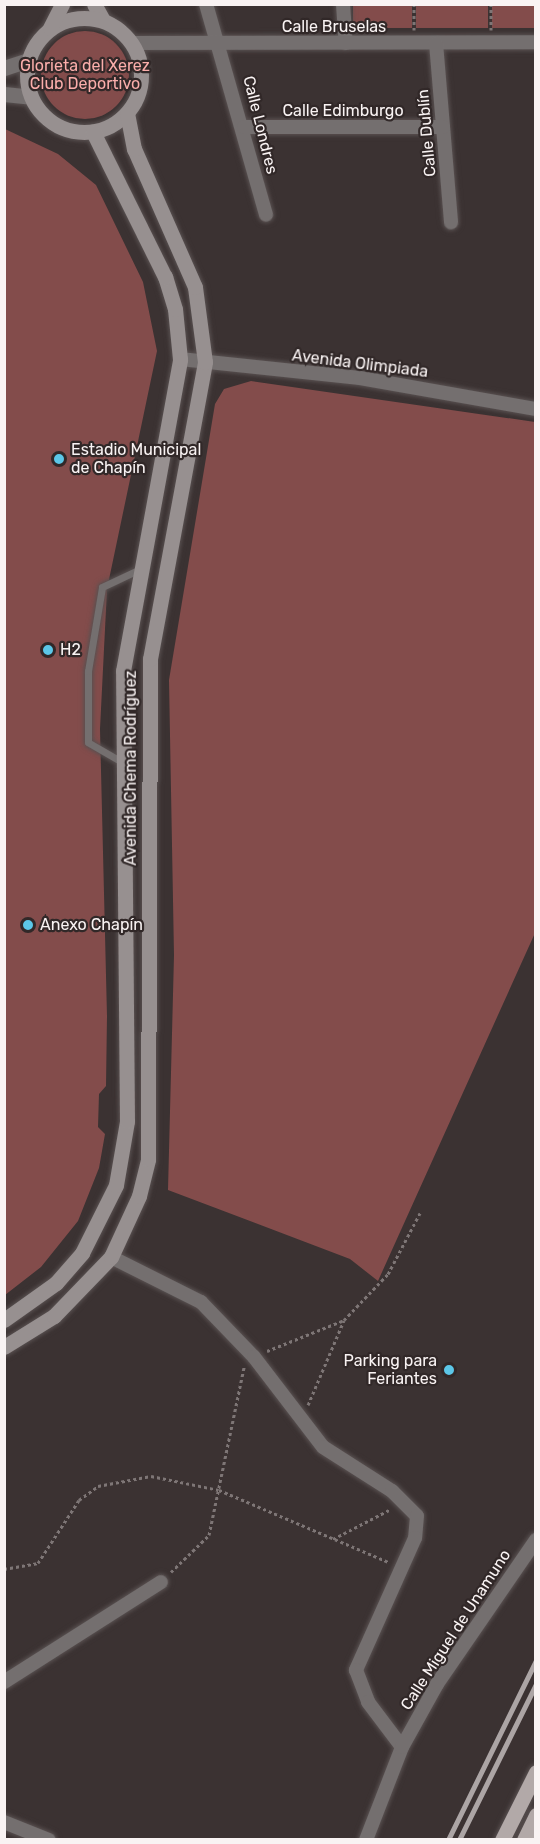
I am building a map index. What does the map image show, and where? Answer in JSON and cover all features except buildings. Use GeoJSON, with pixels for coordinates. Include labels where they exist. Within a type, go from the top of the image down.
{"type":"FeatureCollection","features":[{"type":"Feature","properties":{"kind":"main road"},"geometry":{"type":"LineString","coordinates":[[62,4],[29,60],[31,97],[56,125],[93,132],[127,114],[142,79],[133,43],[103,20],[94,4]]}},
{"type":"Feature","properties":{"kind":"main road"},"geometry":{"type":"LineString","coordinates":[[49,29],[66,20],[103,20]]}},
{"type":"Feature","properties":{"kind":"main road","name":"Avenida Chema Rodríguez"},"geometry":{"type":"LineString","coordinates":[[4,1347],[54,1316],[111,1257],[139,1197],[148,1160],[150,659],[205,362],[195,287],[134,149],[127,114]]}},
{"type":"Feature","properties":{"kind":"main road","name":"Avenida Chema Rodríguez"},"geometry":{"type":"LineString","coordinates":[[4,1320],[56,1283],[82,1253],[106,1211],[124,1151],[123,671],[180,359],[175,309],[165,277],[93,132]]}},
{"type":"Feature","properties":{"kind":"main road"},"geometry":{"type":"LineString","coordinates":[[502,1839],[536,1772]]}},
{"type":"Feature","properties":{"kind":"main road"},"geometry":{"type":"LineString","coordinates":[[524,1839],[536,1815]]}},
{"type":"Feature","properties":{"kind":"street","name":"Calle Londres"},"geometry":{"type":"LineString","coordinates":[[207,4],[221,43],[266,215]]}},
{"type":"Feature","properties":{"kind":"street"},"geometry":{"type":"LineString","coordinates":[[343,4],[346,43]]}},
{"type":"Feature","properties":{"kind":"street","name":"Calle Bruselas"},"geometry":{"type":"LineString","coordinates":[[133,43],[536,42]]}},
{"type":"Feature","properties":{"kind":"street","name":"Calle Dublín"},"geometry":{"type":"LineString","coordinates":[[436,43],[451,222]]}},
{"type":"Feature","properties":{"kind":"street"},"geometry":{"type":"LineString","coordinates":[[4,68],[29,60]]}},
{"type":"Feature","properties":{"kind":"street"},"geometry":{"type":"LineString","coordinates":[[4,94],[31,97]]}},
{"type":"Feature","properties":{"kind":"street","name":"Calle Edimburgo"},"geometry":{"type":"LineString","coordinates":[[244,127],[443,127]]}},
{"type":"Feature","properties":{"kind":"street","name":"Avenida Olimpiada"},"geometry":{"type":"LineString","coordinates":[[180,359],[360,378],[536,409]]}},
{"type":"Feature","properties":{"kind":"street"},"geometry":{"type":"LineString","coordinates":[[111,1257],[176,1285],[251,1353],[303,1427],[323,1447],[406,1502],[417,1516],[415,1538],[356,1671],[368,1702],[402,1747]]}},
{"type":"Feature","properties":{"kind":"street","name":"Calle Miguel de Unamuno"},"geometry":{"type":"LineString","coordinates":[[366,1839],[402,1747],[437,1684],[536,1540]]}},
{"type":"Feature","properties":{"kind":"street"},"geometry":{"type":"LineString","coordinates":[[4,1682],[161,1582]]}},
{"type":"Feature","properties":{"kind":"street"},"geometry":{"type":"LineString","coordinates":[[4,1822],[49,1839]]}},
{"type":"Feature","properties":{"kind":"lane"},"geometry":{"type":"LineString","coordinates":[[122,762],[88,742],[88,671],[102,587],[140,569]]}},
{"type":"Feature","properties":{"kind":"path"},"geometry":{"type":"LineString","coordinates":[[414,4],[414,44]]}},
{"type":"Feature","properties":{"kind":"path"},"geometry":{"type":"LineString","coordinates":[[491,4],[491,42]]}},
{"type":"Feature","properties":{"kind":"path"},"geometry":{"type":"LineString","coordinates":[[303,1427],[344,1320],[388,1274],[420,1213]]}},
{"type":"Feature","properties":{"kind":"path"},"geometry":{"type":"LineString","coordinates":[[161,1582],[209,1535],[251,1353],[344,1320]]}},
{"type":"Feature","properties":{"kind":"path"},"geometry":{"type":"LineString","coordinates":[[4,1569],[38,1563],[79,1500],[98,1486],[151,1476],[219,1490],[402,1568]]}},
{"type":"Feature","properties":{"kind":"path"},"geometry":{"type":"LineString","coordinates":[[333,1539],[406,1502]]}},
{"type":"Feature","properties":{"kind":"green space"},"geometry":{"type":"Polygon","coordinates":[[[353,5],[412,5],[412,28],[353,28],[353,5]]]}},
{"type":"Feature","properties":{"kind":"green space"},"geometry":{"type":"Polygon","coordinates":[[[416,5],[488,5],[488,28],[416,28],[416,5]]]}},
{"type":"Feature","properties":{"kind":"green space"},"geometry":{"type":"Polygon","coordinates":[[[492,5],[535,5],[535,28],[492,28],[492,5]]]}},
{"type":"Feature","properties":{"kind":"green space","name":"Glorieta del Xerez Club Deportivo"},"geometry":{"type":"Polygon","coordinates":[[[85,31],[102,34],[116,44],[126,58],[129,75],[126,92],[116,106],[102,116],[85,119],[68,116],[54,106],[44,92],[41,75],[44,58],[54,44],[68,34],[85,31]]]}},
{"type":"Feature","properties":{"kind":"green space"},"geometry":{"type":"Polygon","coordinates":[[[5,129],[58,154],[96,185],[143,282],[157,351],[107,589],[100,729],[107,1016],[106,1086],[99,1094],[98,1127],[105,1134],[99,1168],[78,1221],[41,1267],[5,1295],[5,129]]]}},
{"type":"Feature","properties":{"kind":"green space"},"geometry":{"type":"Polygon","coordinates":[[[251,381],[535,422],[535,933],[378,1281],[350,1259],[168,1190],[174,955],[169,680],[215,404],[224,389],[251,381]]]}},
{"type":"Feature","properties":{"kind":"railway"},"geometry":{"type":"LineString","coordinates":[[448,1840],[536,1660]]}},
{"type":"Feature","properties":{"kind":"railway"},"geometry":{"type":"LineString","coordinates":[[459,1840],[536,1684]]}},
{"type":"Feature","properties":{"kind":"place","name":"Estadio Municipal de Chapín"},"geometry":{"type":"Point","coordinates":[59,459]}},
{"type":"Feature","properties":{"kind":"place","name":"H2"},"geometry":{"type":"Point","coordinates":[48,650]}},
{"type":"Feature","properties":{"kind":"place","name":"Anexo Chapín"},"geometry":{"type":"Point","coordinates":[28,925]}},
{"type":"Feature","properties":{"kind":"place","name":"Parking para Feriantes"},"geometry":{"type":"Point","coordinates":[449,1370]}}]}
